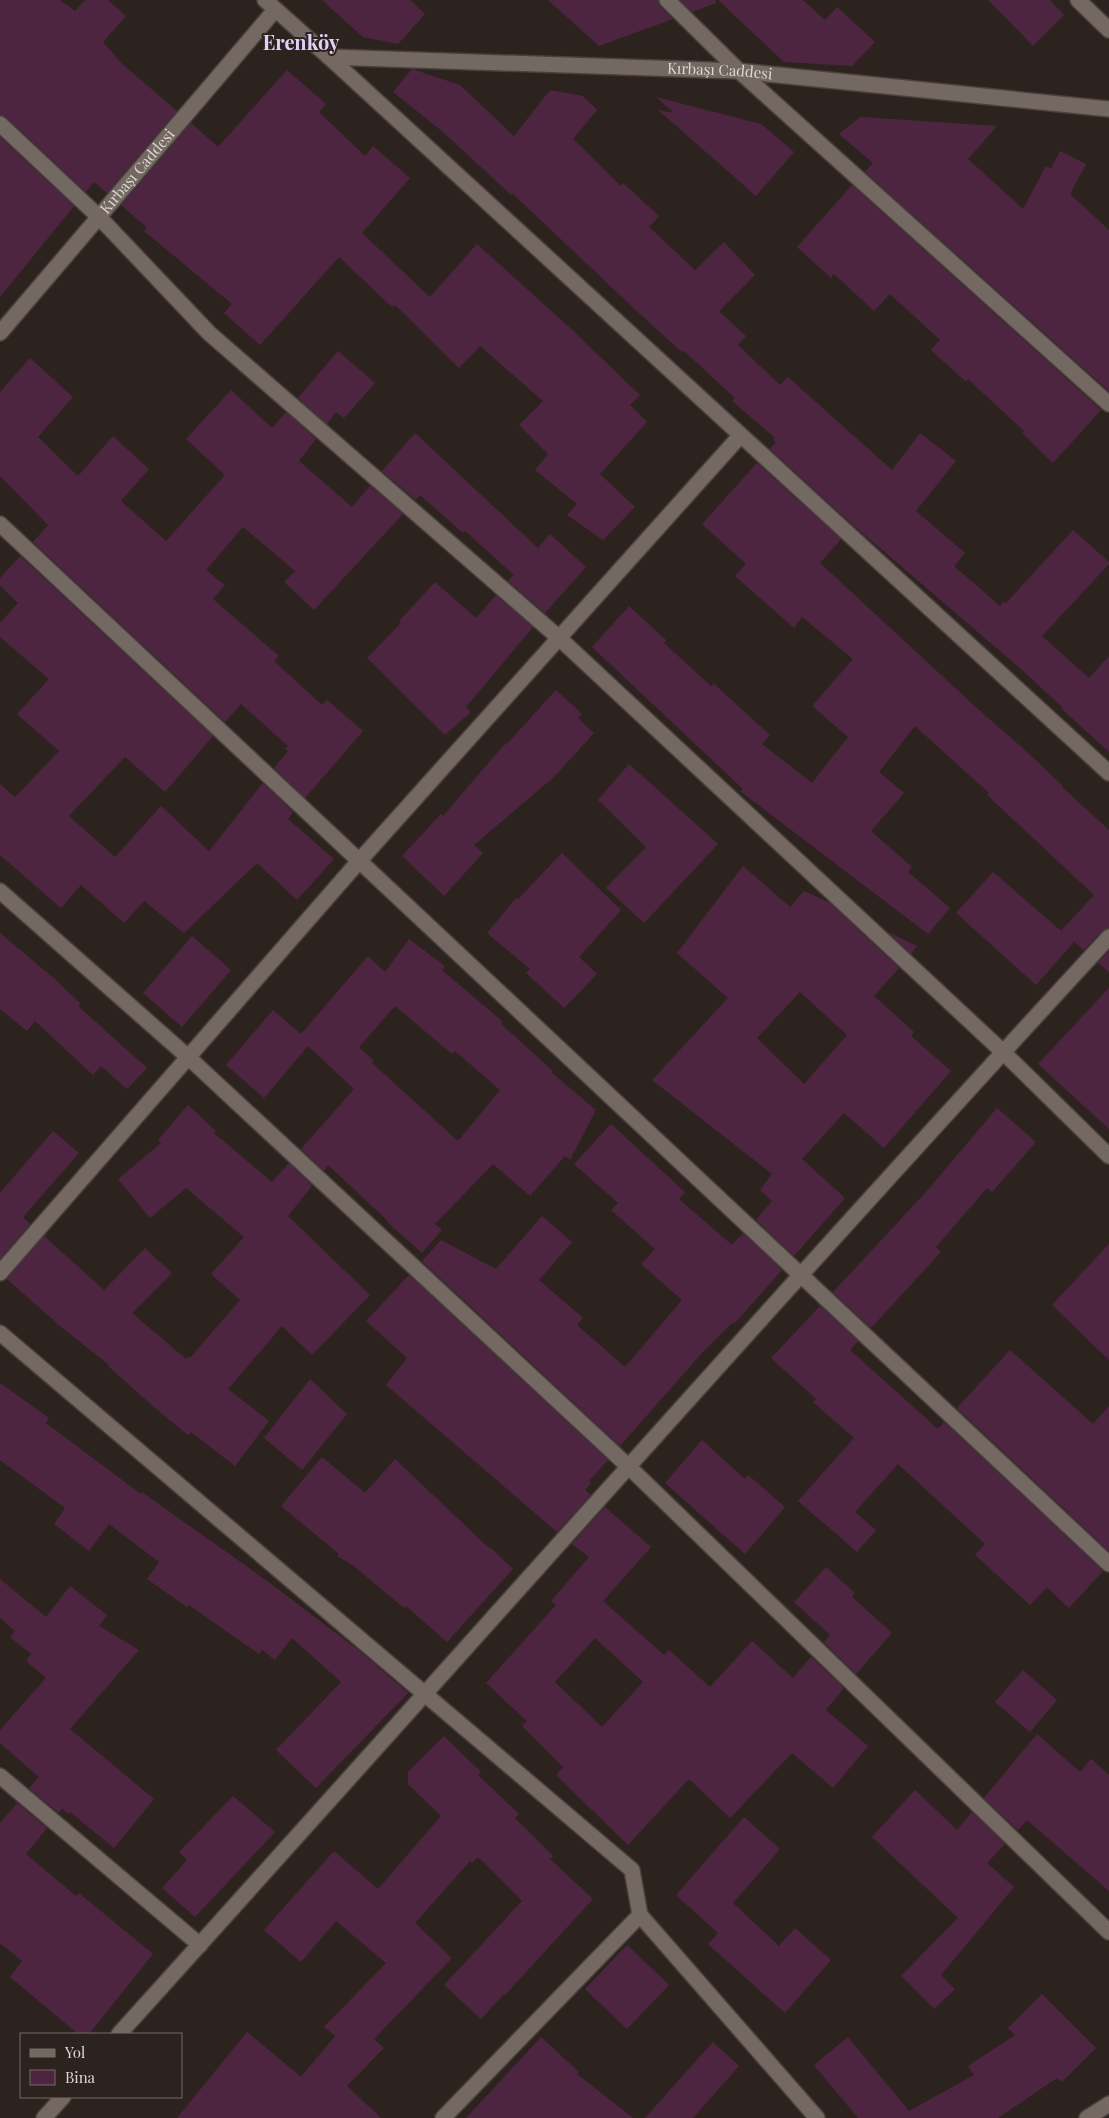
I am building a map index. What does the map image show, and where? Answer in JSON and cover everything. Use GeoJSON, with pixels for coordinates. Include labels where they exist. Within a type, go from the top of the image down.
{"type":"FeatureCollection","features":[{"type":"Feature","properties":{"kind":"street"},"geometry":{"type":"LineString","coordinates":[[667,0],[739,71],[1109,404]]}},
{"type":"Feature","properties":{"kind":"street"},"geometry":{"type":"LineString","coordinates":[[1078,0],[1109,30]]}},
{"type":"Feature","properties":{"kind":"street"},"geometry":{"type":"LineString","coordinates":[[270,5],[329,56],[740,436],[1109,773]]}},
{"type":"Feature","properties":{"kind":"street","name":"Kırbaşı Caddesi"},"geometry":{"type":"LineString","coordinates":[[0,333],[99,217],[270,5]]}},
{"type":"Feature","properties":{"kind":"street","name":"Kırbaşı Caddesi"},"geometry":{"type":"LineString","coordinates":[[329,56],[739,71],[1109,109]]}},
{"type":"Feature","properties":{"kind":"street"},"geometry":{"type":"LineString","coordinates":[[0,124],[99,217],[209,333],[558,637],[1003,1052],[1109,1156]]}},
{"type":"Feature","properties":{"kind":"street"},"geometry":{"type":"LineString","coordinates":[[0,1273],[360,860],[740,436]]}},
{"type":"Feature","properties":{"kind":"street"},"geometry":{"type":"LineString","coordinates":[[0,524],[1109,1564]]}},
{"type":"Feature","properties":{"kind":"street"},"geometry":{"type":"LineString","coordinates":[[0,891],[188,1057],[629,1467],[1109,1932]]}},
{"type":"Feature","properties":{"kind":"street"},"geometry":{"type":"LineString","coordinates":[[120,2033],[426,1695],[800,1276],[1109,937]]}},
{"type":"Feature","properties":{"kind":"street"},"geometry":{"type":"LineString","coordinates":[[0,1333],[632,1870],[640,1915],[817,2118]]}},
{"type":"Feature","properties":{"kind":"street"},"geometry":{"type":"LineString","coordinates":[[0,1776],[200,1945]]}},
{"type":"Feature","properties":{"kind":"street"},"geometry":{"type":"LineString","coordinates":[[443,2118],[640,1915]]}},
{"type":"Feature","properties":{"kind":"street"},"geometry":{"type":"LineString","coordinates":[[44,2118],[62,2098]]}},
{"type":"Feature","properties":{"kind":"street"},"geometry":{"type":"LineString","coordinates":[[1087,2118],[1109,2104]]}},
{"type":"Feature","properties":{"kind":"building"},"geometry":{"type":"Polygon","coordinates":[[[0,0],[60,0],[75,11],[85,0],[108,0],[126,16],[103,42],[121,63],[177,111],[107,193],[94,182],[86,192],[6,117],[0,115],[0,0]]]}},
{"type":"Feature","properties":{"kind":"building"},"geometry":{"type":"Polygon","coordinates":[[[322,0],[410,0],[425,14],[398,44],[363,37],[322,0]]]}},
{"type":"Feature","properties":{"kind":"building"},"geometry":{"type":"Polygon","coordinates":[[[548,0],[658,0],[660,7],[673,19],[599,46],[548,0]]]}},
{"type":"Feature","properties":{"kind":"building"},"geometry":{"type":"Polygon","coordinates":[[[680,0],[715,0],[716,3],[692,12],[680,0]]]}},
{"type":"Feature","properties":{"kind":"building"},"geometry":{"type":"Polygon","coordinates":[[[718,0],[803,0],[825,20],[837,7],[875,42],[852,66],[784,62],[718,0]]]}},
{"type":"Feature","properties":{"kind":"building"},"geometry":{"type":"Polygon","coordinates":[[[988,0],[1050,0],[1064,15],[1033,46],[988,0]]]}},
{"type":"Feature","properties":{"kind":"building"},"geometry":{"type":"Polygon","coordinates":[[[412,69],[460,85],[514,136],[550,90],[583,96],[597,110],[573,139],[621,186],[623,183],[659,216],[649,227],[695,270],[724,242],[755,275],[719,311],[746,336],[738,345],[780,385],[788,377],[892,470],[920,433],[956,461],[916,511],[965,553],[954,566],[1000,606],[1004,601],[1006,603],[1073,530],[1109,562],[1042,636],[1089,678],[1109,656],[1109,752],[1021,669],[853,525],[770,449],[776,442],[773,440],[775,438],[732,401],[735,398],[683,350],[682,352],[642,316],[512,193],[511,195],[443,132],[393,92],[412,69]]]}},
{"type":"Feature","properties":{"kind":"building"},"geometry":{"type":"Polygon","coordinates":[[[287,70],[326,104],[319,112],[365,156],[373,146],[410,178],[362,233],[430,297],[477,244],[568,326],[640,395],[630,405],[647,422],[600,474],[635,507],[603,540],[567,515],[577,504],[535,470],[548,454],[519,425],[543,401],[480,346],[459,368],[395,305],[392,307],[339,257],[260,345],[224,313],[232,304],[144,231],[147,228],[121,205],[191,123],[218,147],[287,70]]]}},
{"type":"Feature","properties":{"kind":"building"},"geometry":{"type":"Polygon","coordinates":[[[656,97],[761,124],[794,152],[756,196],[658,110],[674,113],[656,97]]]}},
{"type":"Feature","properties":{"kind":"building"},"geometry":{"type":"Polygon","coordinates":[[[860,117],[997,126],[968,159],[1023,209],[1046,166],[1051,169],[1060,151],[1086,164],[1070,194],[1109,230],[1109,391],[865,172],[873,163],[839,134],[860,117]]]}},
{"type":"Feature","properties":{"kind":"building"},"geometry":{"type":"Polygon","coordinates":[[[0,137],[74,206],[0,297],[0,137]]]}},
{"type":"Feature","properties":{"kind":"building"},"geometry":{"type":"Polygon","coordinates":[[[852,185],[1101,410],[1053,463],[1022,433],[1024,431],[968,379],[966,382],[931,350],[940,340],[890,294],[874,311],[834,274],[831,278],[797,247],[852,185]]]}},
{"type":"Feature","properties":{"kind":"building"},"geometry":{"type":"Polygon","coordinates":[[[338,351],[375,383],[344,418],[336,412],[327,424],[298,398],[338,351]]]}},
{"type":"Feature","properties":{"kind":"building"},"geometry":{"type":"Polygon","coordinates":[[[30,358],[73,397],[38,437],[78,476],[113,436],[149,469],[121,501],[166,541],[225,475],[186,439],[231,390],[272,428],[286,412],[316,439],[299,461],[352,507],[370,486],[403,514],[314,610],[284,582],[295,571],[243,527],[206,570],[225,585],[213,599],[279,656],[274,661],[322,705],[327,700],[363,731],[305,798],[274,768],[288,751],[285,748],[288,746],[241,704],[225,722],[33,542],[48,525],[0,476],[0,392],[30,358]]]}},
{"type":"Feature","properties":{"kind":"building"},"geometry":{"type":"Polygon","coordinates":[[[415,433],[538,548],[550,534],[586,567],[545,613],[508,581],[514,575],[465,531],[463,533],[420,495],[416,500],[382,471],[415,433]]]}},
{"type":"Feature","properties":{"kind":"building"},"geometry":{"type":"Polygon","coordinates":[[[757,463],[841,539],[820,563],[1025,750],[1109,830],[1109,928],[1102,931],[1084,950],[1061,931],[1094,895],[987,795],[989,793],[915,726],[879,772],[904,793],[871,831],[912,867],[908,872],[950,908],[928,934],[740,791],[743,789],[592,647],[629,606],[666,640],[664,643],[711,686],[714,684],[770,735],[762,744],[812,783],[848,737],[812,706],[853,659],[802,617],[794,628],[735,576],[746,564],[702,524],[757,463]]]}},
{"type":"Feature","properties":{"kind":"building"},"geometry":{"type":"Polygon","coordinates":[[[20,556],[213,736],[165,792],[125,757],[69,816],[115,857],[161,806],[209,851],[263,783],[293,812],[288,819],[334,859],[297,900],[257,863],[184,933],[144,901],[124,923],[81,885],[61,908],[0,855],[0,784],[15,797],[59,751],[17,714],[49,679],[0,637],[0,623],[18,603],[0,586],[0,578],[20,556]]]}},
{"type":"Feature","properties":{"kind":"building"},"geometry":{"type":"Polygon","coordinates":[[[435,582],[476,618],[496,595],[533,627],[466,707],[471,712],[445,735],[367,658],[401,623],[399,621],[435,582]]]}},
{"type":"Feature","properties":{"kind":"building"},"geometry":{"type":"Polygon","coordinates":[[[556,690],[582,714],[578,718],[594,733],[554,777],[474,845],[483,853],[444,896],[402,856],[441,814],[443,816],[505,744],[556,690]]]}},
{"type":"Feature","properties":{"kind":"building"},"geometry":{"type":"Polygon","coordinates":[[[629,764],[718,844],[644,923],[606,888],[646,847],[598,800],[629,764]]]}},
{"type":"Feature","properties":{"kind":"building"},"geometry":{"type":"Polygon","coordinates":[[[562,853],[621,910],[579,957],[597,974],[564,1008],[526,973],[530,969],[487,933],[516,898],[518,899],[562,853]]]}},
{"type":"Feature","properties":{"kind":"building"},"geometry":{"type":"Polygon","coordinates":[[[743,866],[790,907],[804,891],[830,903],[899,968],[874,996],[914,1032],[911,1036],[951,1071],[884,1148],[844,1113],[802,1159],[845,1198],[794,1256],[756,1220],[772,1201],[760,1190],[772,1174],[652,1080],[728,998],[677,953],[743,866]],[[800,992],[757,1038],[804,1084],[847,1035],[800,992]]]}},
{"type":"Feature","properties":{"kind":"building"},"geometry":{"type":"Polygon","coordinates":[[[993,872],[1074,942],[1036,985],[956,913],[993,872]]]}},
{"type":"Feature","properties":{"kind":"building"},"geometry":{"type":"Polygon","coordinates":[[[888,932],[917,946],[911,954],[888,932]]]}},
{"type":"Feature","properties":{"kind":"building"},"geometry":{"type":"Polygon","coordinates":[[[0,933],[57,981],[81,1004],[78,1006],[147,1068],[127,1089],[101,1066],[93,1075],[35,1021],[27,1031],[0,1009],[0,933]]]}},
{"type":"Feature","properties":{"kind":"building"},"geometry":{"type":"Polygon","coordinates":[[[192,936],[231,970],[182,1027],[143,993],[192,936]]]}},
{"type":"Feature","properties":{"kind":"building"},"geometry":{"type":"Polygon","coordinates":[[[409,939],[445,966],[442,970],[503,1022],[501,1024],[553,1071],[552,1073],[596,1110],[570,1160],[565,1156],[530,1196],[493,1164],[435,1224],[442,1230],[422,1253],[328,1165],[324,1171],[301,1149],[354,1089],[308,1046],[264,1098],[226,1065],[273,1010],[301,1034],[368,956],[385,972],[409,939]],[[395,1006],[359,1047],[374,1061],[372,1063],[458,1141],[500,1090],[455,1051],[452,1054],[395,1006]]]}},
{"type":"Feature","properties":{"kind":"building"},"geometry":{"type":"Polygon","coordinates":[[[1109,951],[1109,972],[1098,963],[1109,951]]]}},
{"type":"Feature","properties":{"kind":"building"},"geometry":{"type":"Polygon","coordinates":[[[1109,988],[1109,1129],[1038,1064],[1109,988]]]}},
{"type":"Feature","properties":{"kind":"building"},"geometry":{"type":"Polygon","coordinates":[[[188,1105],[216,1131],[214,1133],[272,1182],[289,1163],[312,1186],[288,1216],[370,1295],[312,1355],[282,1326],[228,1389],[269,1421],[235,1466],[191,1432],[188,1435],[155,1408],[109,1365],[60,1326],[7,1279],[44,1236],[104,1290],[145,1248],[172,1273],[132,1313],[186,1359],[190,1358],[240,1300],[211,1274],[244,1237],[186,1188],[150,1218],[118,1179],[161,1143],[158,1140],[188,1105]]]}},
{"type":"Feature","properties":{"kind":"building"},"geometry":{"type":"Polygon","coordinates":[[[997,1108],[1036,1142],[992,1192],[987,1188],[936,1247],[941,1252],[871,1328],[833,1292],[926,1192],[997,1108]]]}},
{"type":"Feature","properties":{"kind":"building"},"geometry":{"type":"Polygon","coordinates":[[[611,1124],[685,1192],[679,1199],[732,1245],[743,1233],[782,1270],[734,1324],[732,1323],[701,1354],[620,1446],[422,1261],[441,1240],[496,1269],[542,1216],[572,1242],[539,1280],[583,1318],[577,1325],[625,1367],[682,1300],[641,1264],[655,1249],[611,1210],[618,1203],[574,1164],[611,1124]]]}},
{"type":"Feature","properties":{"kind":"building"},"geometry":{"type":"Polygon","coordinates":[[[53,1131],[79,1153],[23,1217],[30,1224],[0,1259],[0,1193],[53,1131]]]}},
{"type":"Feature","properties":{"kind":"building"},"geometry":{"type":"Polygon","coordinates":[[[1109,1244],[1109,1360],[1052,1305],[1109,1244]]]}},
{"type":"Feature","properties":{"kind":"building"},"geometry":{"type":"Polygon","coordinates":[[[409,1275],[608,1460],[589,1481],[591,1483],[585,1490],[591,1495],[557,1532],[386,1385],[407,1358],[366,1321],[409,1275]]]}},
{"type":"Feature","properties":{"kind":"building"},"geometry":{"type":"Polygon","coordinates":[[[820,1306],[858,1341],[850,1350],[938,1429],[944,1422],[1103,1571],[1069,1608],[1047,1587],[1030,1605],[975,1555],[985,1544],[898,1464],[855,1512],[876,1530],[857,1552],[798,1501],[854,1438],[813,1402],[816,1399],[771,1358],[820,1306]]]}},
{"type":"Feature","properties":{"kind":"building"},"geometry":{"type":"Polygon","coordinates":[[[1010,1350],[1093,1424],[1109,1406],[1109,1551],[957,1408],[1010,1350]]]}},
{"type":"Feature","properties":{"kind":"building"},"geometry":{"type":"Polygon","coordinates":[[[310,1379],[347,1414],[302,1470],[264,1438],[310,1379]]]}},
{"type":"Feature","properties":{"kind":"building"},"geometry":{"type":"Polygon","coordinates":[[[0,1383],[49,1418],[46,1423],[141,1494],[142,1492],[270,1583],[357,1649],[408,1693],[316,1788],[276,1750],[341,1682],[292,1638],[275,1660],[262,1650],[259,1654],[189,1605],[187,1607],[147,1579],[159,1562],[109,1524],[89,1551],[54,1524],[65,1508],[0,1460],[0,1383]]]}},
{"type":"Feature","properties":{"kind":"building"},"geometry":{"type":"Polygon","coordinates":[[[702,1440],[745,1479],[748,1475],[785,1507],[745,1554],[665,1483],[702,1440]]]}},
{"type":"Feature","properties":{"kind":"building"},"geometry":{"type":"Polygon","coordinates":[[[322,1457],[365,1493],[395,1459],[513,1569],[447,1642],[406,1606],[404,1608],[354,1566],[337,1556],[339,1554],[281,1506],[322,1457]]]}},
{"type":"Feature","properties":{"kind":"building"},"geometry":{"type":"Polygon","coordinates":[[[605,1507],[651,1547],[603,1601],[664,1655],[669,1650],[710,1687],[752,1641],[793,1678],[811,1657],[844,1688],[826,1710],[868,1746],[833,1788],[792,1753],[730,1818],[689,1779],[628,1845],[556,1775],[563,1767],[522,1726],[527,1721],[486,1683],[556,1605],[551,1601],[589,1557],[572,1544],[605,1507]],[[595,1638],[555,1682],[602,1727],[643,1682],[595,1638]]]}},
{"type":"Feature","properties":{"kind":"building"},"geometry":{"type":"Polygon","coordinates":[[[826,1567],[855,1593],[852,1597],[892,1633],[856,1674],[824,1642],[830,1635],[794,1602],[826,1567]]]}},
{"type":"Feature","properties":{"kind":"building"},"geometry":{"type":"Polygon","coordinates":[[[0,1579],[46,1617],[70,1586],[107,1615],[99,1626],[139,1650],[70,1729],[154,1799],[114,1848],[70,1812],[68,1814],[62,1808],[59,1813],[29,1788],[39,1777],[0,1743],[0,1730],[46,1678],[26,1661],[31,1654],[10,1637],[15,1631],[0,1618],[0,1579]]]}},
{"type":"Feature","properties":{"kind":"building"},"geometry":{"type":"Polygon","coordinates":[[[1023,1670],[1057,1700],[1030,1732],[995,1702],[1023,1670]]]}},
{"type":"Feature","properties":{"kind":"building"},"geometry":{"type":"Polygon","coordinates":[[[1037,1734],[1080,1772],[1091,1759],[1109,1775],[1109,1891],[1027,1820],[1018,1830],[984,1798],[1037,1734]]]}},
{"type":"Feature","properties":{"kind":"building"},"geometry":{"type":"Polygon","coordinates":[[[444,1736],[481,1772],[478,1775],[519,1814],[515,1818],[553,1856],[550,1859],[593,1899],[481,2019],[444,1985],[522,1901],[478,1857],[472,1863],[470,1861],[415,1923],[452,1958],[374,2039],[384,2048],[347,2086],[381,2118],[177,2118],[247,2032],[301,2077],[335,2036],[324,2027],[386,1963],[336,1921],[301,1962],[264,1930],[334,1851],[378,1889],[441,1816],[408,1784],[408,1772],[444,1736]]]}},
{"type":"Feature","properties":{"kind":"building"},"geometry":{"type":"Polygon","coordinates":[[[915,1790],[957,1830],[972,1812],[1005,1844],[987,1863],[1014,1887],[941,1975],[955,1989],[934,2009],[901,1976],[958,1918],[872,1837],[915,1790]]]}},
{"type":"Feature","properties":{"kind":"building"},"geometry":{"type":"Polygon","coordinates":[[[233,1796],[275,1832],[195,1917],[162,1888],[187,1860],[179,1852],[233,1796]]]}},
{"type":"Feature","properties":{"kind":"building"},"geometry":{"type":"Polygon","coordinates":[[[17,1803],[47,1828],[26,1854],[76,1896],[79,1893],[153,1954],[90,2033],[77,2033],[10,1977],[22,1961],[0,1943],[0,1823],[17,1803]]]}},
{"type":"Feature","properties":{"kind":"building"},"geometry":{"type":"Polygon","coordinates":[[[744,1817],[780,1849],[733,1903],[779,1946],[795,1928],[831,1960],[785,2013],[708,1944],[718,1933],[676,1895],[744,1817]]]}},
{"type":"Feature","properties":{"kind":"building"},"geometry":{"type":"Polygon","coordinates":[[[627,1945],[669,1985],[627,2029],[585,1989],[627,1945]]]}},
{"type":"Feature","properties":{"kind":"building"},"geometry":{"type":"Polygon","coordinates":[[[1042,1994],[1096,2048],[1062,2082],[1057,2078],[998,2118],[858,2118],[814,2065],[848,2037],[909,2111],[974,2075],[968,2066],[1015,2035],[1008,2028],[1042,1994]]]}},
{"type":"Feature","properties":{"kind":"building"},"geometry":{"type":"Polygon","coordinates":[[[541,2037],[579,2072],[577,2074],[633,2118],[466,2118],[541,2037]]]}},
{"type":"Feature","properties":{"kind":"building"},"geometry":{"type":"Polygon","coordinates":[[[713,2042],[739,2066],[693,2118],[645,2118],[713,2042]]]}},
{"type":"Feature","properties":{"kind":"district","name":"Erenköy"},"geometry":{"type":"Point","coordinates":[301,43]}}]}
